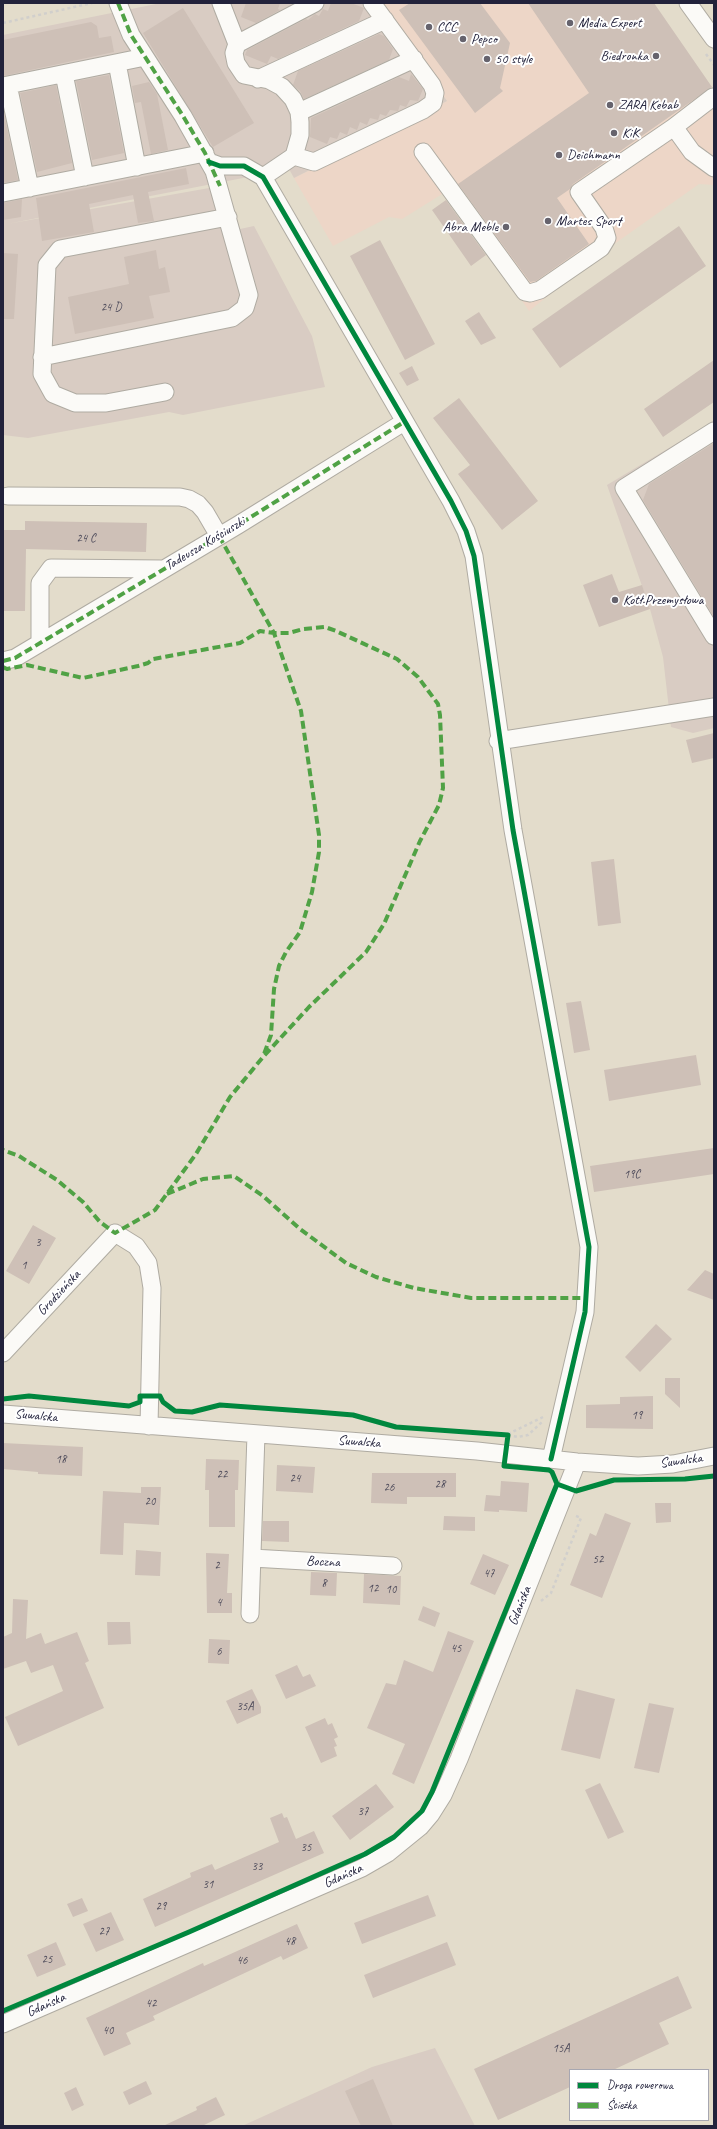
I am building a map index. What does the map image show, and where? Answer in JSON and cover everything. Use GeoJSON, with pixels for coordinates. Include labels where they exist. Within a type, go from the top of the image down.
{"type":"FeatureCollection","features":[{"type":"Feature","properties":{"kind":"street"},"geometry":{"type":"LineString","coordinates":[[42,357],[232,318],[245,308],[249,295],[220,186],[207,157],[124,21],[118,3]]}},
{"type":"Feature","properties":{"kind":"street"},"geometry":{"type":"LineString","coordinates":[[221,3],[237,44],[234,53],[236,63],[244,75],[269,80],[282,86],[293,99],[299,112],[300,135],[294,156],[263,176]]}},
{"type":"Feature","properties":{"kind":"street"},"geometry":{"type":"LineString","coordinates":[[237,44],[315,3]]}},
{"type":"Feature","properties":{"kind":"street"},"geometry":{"type":"LineString","coordinates":[[294,156],[314,162],[423,110],[433,103],[435,93],[432,84],[372,3]]}},
{"type":"Feature","properties":{"kind":"street"},"geometry":{"type":"LineString","coordinates":[[688,3],[714,39]]}},
{"type":"Feature","properties":{"kind":"street"},"geometry":{"type":"LineString","coordinates":[[258,79],[384,20]]}},
{"type":"Feature","properties":{"kind":"street"},"geometry":{"type":"LineString","coordinates":[[30,188],[6,85],[145,57]]}},
{"type":"Feature","properties":{"kind":"street"},"geometry":{"type":"LineString","coordinates":[[299,112],[414,59]]}},
{"type":"Feature","properties":{"kind":"street"},"geometry":{"type":"LineString","coordinates":[[117,63],[137,167]]}},
{"type":"Feature","properties":{"kind":"street"},"geometry":{"type":"LineString","coordinates":[[64,74],[85,177]]}},
{"type":"Feature","properties":{"kind":"street"},"geometry":{"type":"LineString","coordinates":[[423,152],[525,292],[530,293],[540,290],[600,248],[608,238],[604,228],[579,192],[674,127],[713,98]]}},
{"type":"Feature","properties":{"kind":"street"},"geometry":{"type":"LineString","coordinates":[[674,127],[692,152],[714,168]]}},
{"type":"Feature","properties":{"kind":"street"},"geometry":{"type":"LineString","coordinates":[[3,193],[137,167],[207,157],[220,166],[244,166],[263,176],[451,502],[466,531],[474,556],[498,741],[519,867],[589,1246],[585,1312],[551,1459]]}},
{"type":"Feature","properties":{"kind":"street"},"geometry":{"type":"LineString","coordinates":[[165,392],[106,403],[75,403],[53,394],[42,374],[47,265],[60,249],[228,217]]}},
{"type":"Feature","properties":{"kind":"street","name":"Tadeusza Kościuszki"},"geometry":{"type":"LineString","coordinates":[[3,661],[15,658],[219,536],[404,422]]}},
{"type":"Feature","properties":{"kind":"street"},"geometry":{"type":"LineString","coordinates":[[714,431],[624,488],[714,636]]}},
{"type":"Feature","properties":{"kind":"street"},"geometry":{"type":"LineString","coordinates":[[8,496],[180,497],[189,499],[198,504],[205,512],[219,536]]}},
{"type":"Feature","properties":{"kind":"street"},"geometry":{"type":"LineString","coordinates":[[40,643],[40,583],[51,568],[164,569]]}},
{"type":"Feature","properties":{"kind":"street"},"geometry":{"type":"LineString","coordinates":[[498,741],[714,706]]}},
{"type":"Feature","properties":{"kind":"street","name":"Grodzieńska"},"geometry":{"type":"LineString","coordinates":[[3,1353],[115,1233],[136,1246],[148,1263],[152,1288],[149,1426]]}},
{"type":"Feature","properties":{"kind":"street","name":"Suwalska"},"geometry":{"type":"LineString","coordinates":[[3,1414],[477,1451],[577,1462],[638,1466],[673,1464],[714,1456]]}},
{"type":"Feature","properties":{"kind":"street"},"geometry":{"type":"LineString","coordinates":[[250,1614],[256,1434]]}},
{"type":"Feature","properties":{"kind":"street","name":"Gdańska"},"geometry":{"type":"LineString","coordinates":[[3,2024],[362,1868],[388,1853],[420,1827],[431,1814],[443,1795],[459,1760],[577,1462]]}},
{"type":"Feature","properties":{"kind":"street","name":"Boczna"},"geometry":{"type":"LineString","coordinates":[[252,1558],[393,1566]]}},
{"type":"Feature","properties":{"kind":"path"},"geometry":{"type":"LineString","coordinates":[[3,23],[92,3]]}},
{"type":"Feature","properties":{"kind":"path"},"geometry":{"type":"LineString","coordinates":[[548,1414],[528,1435],[518,1437],[508,1435],[548,1414]]}},
{"type":"Feature","properties":{"kind":"path"},"geometry":{"type":"LineString","coordinates":[[537,1605],[551,1593],[581,1518],[571,1514]]}},
{"type":"Feature","properties":{"kind":"shaded area"},"geometry":{"type":"Polygon","coordinates":[[[161,3],[377,3],[447,101],[294,178],[289,169],[7,224],[226,185],[240,229],[254,226],[312,336],[325,387],[183,415],[169,412],[28,438],[3,435],[3,35],[161,3]]]}},
{"type":"Feature","properties":{"kind":"shaded area"},"geometry":{"type":"Polygon","coordinates":[[[377,3],[652,3],[714,99],[714,185],[699,184],[610,247],[529,311],[447,191],[402,219],[389,217],[333,246],[294,178],[447,101],[377,3]]]}},
{"type":"Feature","properties":{"kind":"shaded area"},"geometry":{"type":"Polygon","coordinates":[[[714,421],[714,728],[693,733],[671,727],[663,657],[650,609],[607,485],[714,421]]]}},
{"type":"Feature","properties":{"kind":"shaded area"},"geometry":{"type":"Polygon","coordinates":[[[435,2048],[475,2126],[242,2126],[372,2067],[435,2048]]]}},
{"type":"Feature","properties":{"kind":"building"},"geometry":{"type":"Polygon","coordinates":[[[246,3],[280,3],[278,9],[280,10],[256,23],[241,17],[246,3]]]}},
{"type":"Feature","properties":{"kind":"building"},"geometry":{"type":"Polygon","coordinates":[[[331,3],[351,3],[364,8],[359,21],[278,59],[271,56],[267,64],[245,55],[247,50],[306,19],[308,20],[315,14],[319,16],[323,9],[328,11],[331,3]]]}},
{"type":"Feature","properties":{"kind":"building"},"geometry":{"type":"Polygon","coordinates":[[[410,3],[480,3],[510,43],[500,88],[503,91],[475,113],[399,10],[410,3]]]}},
{"type":"Feature","properties":{"kind":"building"},"geometry":{"type":"Polygon","coordinates":[[[528,3],[654,3],[712,87],[573,184],[570,189],[557,198],[589,244],[536,281],[530,282],[458,184],[589,93],[528,3]]]}},
{"type":"Feature","properties":{"kind":"building"},"geometry":{"type":"Polygon","coordinates":[[[183,8],[254,123],[213,147],[143,33],[183,8]]]}},
{"type":"Feature","properties":{"kind":"building"},"geometry":{"type":"Polygon","coordinates":[[[91,22],[97,26],[99,38],[111,36],[114,52],[3,76],[3,40],[91,22]]]}},
{"type":"Feature","properties":{"kind":"building"},"geometry":{"type":"Polygon","coordinates":[[[379,34],[384,36],[393,49],[389,60],[304,99],[300,91],[293,85],[298,71],[379,34]]]}},
{"type":"Feature","properties":{"kind":"building"},"geometry":{"type":"Polygon","coordinates":[[[411,74],[423,89],[418,101],[410,100],[406,107],[400,105],[398,111],[390,110],[386,116],[380,114],[378,120],[370,118],[367,125],[360,122],[357,130],[350,127],[347,135],[340,132],[337,139],[330,137],[327,144],[310,137],[311,118],[399,77],[409,81],[411,74]]]}},
{"type":"Feature","properties":{"kind":"building"},"geometry":{"type":"Polygon","coordinates":[[[109,75],[124,153],[92,160],[76,81],[109,75]]]}},
{"type":"Feature","properties":{"kind":"building"},"geometry":{"type":"Polygon","coordinates":[[[149,82],[157,94],[168,150],[151,154],[141,102],[135,103],[132,86],[149,82]]]}},
{"type":"Feature","properties":{"kind":"building"},"geometry":{"type":"Polygon","coordinates":[[[56,85],[72,163],[37,172],[20,93],[56,85]]]}},
{"type":"Feature","properties":{"kind":"building"},"geometry":{"type":"Polygon","coordinates":[[[3,109],[18,180],[3,183],[3,109]]]}},
{"type":"Feature","properties":{"kind":"building"},"geometry":{"type":"Polygon","coordinates":[[[186,168],[189,184],[148,192],[154,221],[138,223],[133,195],[89,204],[94,232],[42,241],[36,198],[186,168]]]}},
{"type":"Feature","properties":{"kind":"building"},"geometry":{"type":"Polygon","coordinates":[[[22,199],[21,217],[3,220],[3,203],[22,199]]]}},
{"type":"Feature","properties":{"kind":"building"},"geometry":{"type":"Polygon","coordinates":[[[446,200],[486,255],[471,266],[432,210],[446,200]]]}},
{"type":"Feature","properties":{"kind":"building"},"geometry":{"type":"Polygon","coordinates":[[[679,226],[706,266],[560,368],[532,329],[679,226]]]}},
{"type":"Feature","properties":{"kind":"building"},"geometry":{"type":"Polygon","coordinates":[[[380,240],[435,344],[405,360],[350,256],[380,240]]]}},
{"type":"Feature","properties":{"kind":"building"},"geometry":{"type":"Polygon","coordinates":[[[156,250],[159,269],[165,267],[170,292],[149,296],[154,318],[75,334],[68,297],[129,284],[124,257],[156,250]]]}},
{"type":"Feature","properties":{"kind":"building"},"geometry":{"type":"Polygon","coordinates":[[[3,253],[18,254],[14,319],[3,319],[3,253]]]}},
{"type":"Feature","properties":{"kind":"building"},"geometry":{"type":"Polygon","coordinates":[[[479,312],[496,338],[481,345],[465,321],[479,312]]]}},
{"type":"Feature","properties":{"kind":"building"},"geometry":{"type":"Polygon","coordinates":[[[714,360],[714,402],[663,437],[644,409],[714,360]]]}},
{"type":"Feature","properties":{"kind":"building"},"geometry":{"type":"Polygon","coordinates":[[[412,366],[419,380],[407,386],[399,373],[412,366]]]}},
{"type":"Feature","properties":{"kind":"building"},"geometry":{"type":"Polygon","coordinates":[[[459,398],[538,501],[502,530],[458,474],[470,465],[433,418],[459,398]]]}},
{"type":"Feature","properties":{"kind":"building"},"geometry":{"type":"Polygon","coordinates":[[[714,443],[714,617],[643,500],[649,484],[714,443]]]}},
{"type":"Feature","properties":{"kind":"building"},"geometry":{"type":"Polygon","coordinates":[[[25,521],[147,523],[146,552],[26,549],[25,611],[3,611],[3,530],[25,530],[25,521]]]}},
{"type":"Feature","properties":{"kind":"building"},"geometry":{"type":"Polygon","coordinates":[[[612,574],[619,592],[642,585],[650,609],[599,627],[583,585],[612,574]]]}},
{"type":"Feature","properties":{"kind":"building"},"geometry":{"type":"Polygon","coordinates":[[[714,733],[714,758],[692,763],[686,740],[714,733]]]}},
{"type":"Feature","properties":{"kind":"building"},"geometry":{"type":"Polygon","coordinates":[[[614,859],[621,923],[598,926],[591,862],[614,859]]]}},
{"type":"Feature","properties":{"kind":"building"},"geometry":{"type":"Polygon","coordinates":[[[581,1001],[590,1050],[574,1053],[566,1003],[581,1001]]]}},
{"type":"Feature","properties":{"kind":"building"},"geometry":{"type":"Polygon","coordinates":[[[696,1055],[701,1085],[609,1101],[604,1070],[696,1055]]]}},
{"type":"Feature","properties":{"kind":"building"},"geometry":{"type":"Polygon","coordinates":[[[714,1148],[714,1174],[594,1192],[590,1166],[714,1148]]]}},
{"type":"Feature","properties":{"kind":"building"},"geometry":{"type":"Polygon","coordinates":[[[33,1225],[56,1238],[29,1284],[6,1271],[33,1225]]]}},
{"type":"Feature","properties":{"kind":"building"},"geometry":{"type":"Polygon","coordinates":[[[705,1270],[714,1274],[714,1300],[687,1290],[705,1270]]]}},
{"type":"Feature","properties":{"kind":"building"},"geometry":{"type":"Polygon","coordinates":[[[656,1324],[672,1339],[640,1372],[625,1357],[656,1324]]]}},
{"type":"Feature","properties":{"kind":"building"},"geometry":{"type":"Polygon","coordinates":[[[665,1378],[680,1378],[680,1408],[665,1394],[665,1378]]]}},
{"type":"Feature","properties":{"kind":"building"},"geometry":{"type":"Polygon","coordinates":[[[653,1396],[653,1429],[586,1428],[586,1405],[620,1404],[620,1397],[653,1396]]]}},
{"type":"Feature","properties":{"kind":"building"},"geometry":{"type":"Polygon","coordinates":[[[3,1443],[83,1447],[82,1476],[38,1474],[38,1472],[3,1469],[3,1443]]]}},
{"type":"Feature","properties":{"kind":"building"},"geometry":{"type":"Polygon","coordinates":[[[206,1459],[239,1460],[238,1490],[235,1490],[235,1527],[209,1527],[209,1490],[205,1490],[206,1459]]]}},
{"type":"Feature","properties":{"kind":"building"},"geometry":{"type":"Polygon","coordinates":[[[277,1465],[315,1467],[313,1493],[276,1491],[277,1465]]]}},
{"type":"Feature","properties":{"kind":"building"},"geometry":{"type":"Polygon","coordinates":[[[372,1473],[456,1473],[456,1497],[407,1497],[407,1504],[371,1503],[372,1473]]]}},
{"type":"Feature","properties":{"kind":"building"},"geometry":{"type":"Polygon","coordinates":[[[501,1481],[529,1483],[527,1512],[499,1510],[499,1512],[484,1511],[486,1495],[500,1496],[501,1481]]]}},
{"type":"Feature","properties":{"kind":"building"},"geometry":{"type":"Polygon","coordinates":[[[141,1487],[161,1487],[159,1525],[124,1523],[123,1555],[100,1554],[103,1491],[141,1493],[141,1487]]]}},
{"type":"Feature","properties":{"kind":"building"},"geometry":{"type":"Polygon","coordinates":[[[655,1503],[671,1503],[671,1522],[656,1523],[655,1503]]]}},
{"type":"Feature","properties":{"kind":"building"},"geometry":{"type":"Polygon","coordinates":[[[605,1513],[631,1523],[602,1598],[570,1585],[590,1533],[596,1536],[605,1513]]]}},
{"type":"Feature","properties":{"kind":"building"},"geometry":{"type":"Polygon","coordinates":[[[444,1516],[475,1517],[475,1531],[443,1530],[444,1516]]]}},
{"type":"Feature","properties":{"kind":"building"},"geometry":{"type":"Polygon","coordinates":[[[263,1521],[289,1521],[289,1542],[262,1541],[263,1521]]]}},
{"type":"Feature","properties":{"kind":"building"},"geometry":{"type":"Polygon","coordinates":[[[136,1550],[161,1552],[160,1576],[135,1575],[136,1550]]]}},
{"type":"Feature","properties":{"kind":"building"},"geometry":{"type":"Polygon","coordinates":[[[206,1553],[229,1554],[227,1593],[232,1593],[232,1613],[207,1613],[206,1553]]]}},
{"type":"Feature","properties":{"kind":"building"},"geometry":{"type":"Polygon","coordinates":[[[483,1554],[509,1565],[495,1595],[470,1584],[483,1554]]]}},
{"type":"Feature","properties":{"kind":"building"},"geometry":{"type":"Polygon","coordinates":[[[311,1572],[337,1573],[336,1596],[310,1595],[311,1572]]]}},
{"type":"Feature","properties":{"kind":"building"},"geometry":{"type":"Polygon","coordinates":[[[364,1574],[401,1576],[400,1605],[363,1603],[364,1574]]]}},
{"type":"Feature","properties":{"kind":"building"},"geometry":{"type":"Polygon","coordinates":[[[13,1599],[28,1600],[26,1639],[41,1633],[45,1644],[77,1632],[89,1661],[85,1663],[104,1708],[18,1746],[5,1717],[63,1691],[53,1665],[31,1673],[26,1661],[3,1669],[3,1637],[12,1633],[13,1599]]]}},
{"type":"Feature","properties":{"kind":"building"},"geometry":{"type":"Polygon","coordinates":[[[423,1606],[440,1613],[435,1627],[418,1620],[423,1606]]]}},
{"type":"Feature","properties":{"kind":"building"},"geometry":{"type":"Polygon","coordinates":[[[107,1622],[130,1622],[131,1644],[108,1645],[107,1622]]]}},
{"type":"Feature","properties":{"kind":"building"},"geometry":{"type":"Polygon","coordinates":[[[448,1631],[474,1641],[414,1784],[392,1774],[405,1744],[367,1728],[386,1683],[396,1685],[404,1660],[433,1672],[448,1631]]]}},
{"type":"Feature","properties":{"kind":"building"},"geometry":{"type":"Polygon","coordinates":[[[209,1639],[230,1640],[229,1664],[208,1663],[209,1639]]]}},
{"type":"Feature","properties":{"kind":"building"},"geometry":{"type":"Polygon","coordinates":[[[297,1665],[303,1677],[310,1674],[316,1686],[286,1699],[275,1675],[297,1665]]]}},
{"type":"Feature","properties":{"kind":"building"},"geometry":{"type":"Polygon","coordinates":[[[252,1689],[261,1707],[261,1713],[237,1724],[226,1701],[252,1689]]]}},
{"type":"Feature","properties":{"kind":"building"},"geometry":{"type":"Polygon","coordinates":[[[576,1689],[615,1699],[600,1759],[561,1750],[576,1689]]]}},
{"type":"Feature","properties":{"kind":"building"},"geometry":{"type":"Polygon","coordinates":[[[649,1703],[674,1708],[659,1773],[634,1768],[649,1703]]]}},
{"type":"Feature","properties":{"kind":"building"},"geometry":{"type":"Polygon","coordinates":[[[325,1718],[328,1725],[332,1723],[338,1737],[334,1739],[337,1746],[334,1747],[337,1756],[321,1763],[305,1727],[325,1718]]]}},
{"type":"Feature","properties":{"kind":"building"},"geometry":{"type":"Polygon","coordinates":[[[600,1783],[624,1832],[608,1839],[585,1790],[600,1783]]]}},
{"type":"Feature","properties":{"kind":"building"},"geometry":{"type":"Polygon","coordinates":[[[376,1784],[394,1807],[350,1840],[332,1816],[376,1784]]]}},
{"type":"Feature","properties":{"kind":"building"},"geometry":{"type":"Polygon","coordinates":[[[282,1813],[284,1818],[287,1817],[296,1839],[314,1831],[324,1853],[155,1927],[143,1899],[191,1877],[190,1873],[212,1864],[215,1870],[279,1842],[270,1818],[282,1813]]]}},
{"type":"Feature","properties":{"kind":"building"},"geometry":{"type":"Polygon","coordinates":[[[428,1895],[436,1916],[362,1944],[354,1923],[428,1895]]]}},
{"type":"Feature","properties":{"kind":"building"},"geometry":{"type":"Polygon","coordinates":[[[82,1898],[88,1911],[73,1917],[67,1904],[82,1898]]]}},
{"type":"Feature","properties":{"kind":"building"},"geometry":{"type":"Polygon","coordinates":[[[111,1912],[124,1940],[96,1952],[83,1924],[111,1912]]]}},
{"type":"Feature","properties":{"kind":"building"},"geometry":{"type":"Polygon","coordinates":[[[297,1924],[308,1948],[283,1960],[281,1956],[153,2016],[155,2020],[126,2033],[131,2044],[104,2056],[86,2018],[203,1963],[204,1966],[297,1924]]]}},
{"type":"Feature","properties":{"kind":"building"},"geometry":{"type":"Polygon","coordinates":[[[56,1942],[66,1965],[37,1977],[27,1955],[56,1942]]]}},
{"type":"Feature","properties":{"kind":"building"},"geometry":{"type":"Polygon","coordinates":[[[447,1942],[456,1965],[373,1998],[364,1975],[447,1942]]]}},
{"type":"Feature","properties":{"kind":"building"},"geometry":{"type":"Polygon","coordinates":[[[678,1976],[692,2008],[659,2023],[669,2044],[615,2069],[569,2069],[569,2087],[498,2120],[474,2069],[678,1976]]]}},
{"type":"Feature","properties":{"kind":"building"},"geometry":{"type":"Polygon","coordinates":[[[373,2079],[393,2126],[361,2126],[345,2091],[373,2079]]]}},
{"type":"Feature","properties":{"kind":"building"},"geometry":{"type":"Polygon","coordinates":[[[146,2081],[152,2094],[129,2105],[123,2092],[146,2081]]]}},
{"type":"Feature","properties":{"kind":"building"},"geometry":{"type":"Polygon","coordinates":[[[76,2087],[84,2105],[72,2111],[64,2093],[76,2087]]]}},
{"type":"Feature","properties":{"kind":"building"},"geometry":{"type":"Polygon","coordinates":[[[216,2097],[225,2115],[202,2126],[163,2126],[197,2110],[196,2107],[216,2097]]]}},
{"type":"Feature","properties":{"kind":"marked path"},"geometry":{"type":"LineString","coordinates":[[118,3],[131,35],[205,153],[220,186]]}},
{"type":"Feature","properties":{"kind":"marked path"},"geometry":{"type":"LineString","coordinates":[[3,661],[15,658],[238,525],[404,422]]}},
{"type":"Feature","properties":{"kind":"marked path"},"geometry":{"type":"LineString","coordinates":[[219,536],[274,633],[301,711],[319,835],[319,852],[312,892],[300,932],[286,952],[279,966],[274,989],[271,1035],[264,1054]]}},
{"type":"Feature","properties":{"kind":"marked path"},"geometry":{"type":"LineString","coordinates":[[3,667],[7,669],[27,665],[83,678],[138,666],[148,663],[153,659],[240,643],[260,631],[289,633],[303,629],[325,627],[397,659],[418,677],[438,704],[440,715],[443,788],[439,805],[420,841],[384,924],[366,952],[309,1007],[263,1057],[230,1097],[196,1154],[155,1210],[115,1233],[100,1222],[83,1202],[57,1180],[19,1156],[3,1150]]}},
{"type":"Feature","properties":{"kind":"marked path"},"geometry":{"type":"LineString","coordinates":[[167,1194],[203,1179],[234,1176],[263,1196],[300,1229],[346,1263],[376,1277],[414,1288],[471,1298],[586,1298]]}},
{"type":"Feature","properties":{"kind":"cycle path"},"geometry":{"type":"LineString","coordinates":[[209,162],[220,166],[244,166],[263,177],[451,501],[466,531],[474,556],[513,830],[589,1247],[585,1312],[551,1459]]}},
{"type":"Feature","properties":{"kind":"cycle path"},"geometry":{"type":"LineString","coordinates":[[3,1399],[29,1396],[129,1406],[140,1402],[140,1396],[160,1396],[163,1402],[175,1411],[192,1412],[220,1405],[353,1415],[396,1427],[508,1435],[504,1466],[549,1470],[552,1472],[557,1484],[432,1792],[422,1811],[394,1837],[365,1854],[189,1932],[3,2011]]}},
{"type":"Feature","properties":{"kind":"cycle path"},"geometry":{"type":"LineString","coordinates":[[557,1484],[576,1491],[614,1480],[685,1479],[714,1476]]}},
{"type":"Feature","properties":{"kind":"place","name":"Media Expert"},"geometry":{"type":"Point","coordinates":[570,23]}},
{"type":"Feature","properties":{"kind":"place","name":"CCC"},"geometry":{"type":"Point","coordinates":[429,27]}},
{"type":"Feature","properties":{"kind":"place","name":"Pepco"},"geometry":{"type":"Point","coordinates":[463,39]}},
{"type":"Feature","properties":{"kind":"place","name":"Biedronka"},"geometry":{"type":"Point","coordinates":[656,56]}},
{"type":"Feature","properties":{"kind":"place","name":"50 style"},"geometry":{"type":"Point","coordinates":[487,59]}},
{"type":"Feature","properties":{"kind":"place","name":"ZARA Kebab"},"geometry":{"type":"Point","coordinates":[610,105]}},
{"type":"Feature","properties":{"kind":"place","name":"KiK"},"geometry":{"type":"Point","coordinates":[614,133]}},
{"type":"Feature","properties":{"kind":"place","name":"Deichmann"},"geometry":{"type":"Point","coordinates":[559,155]}},
{"type":"Feature","properties":{"kind":"place","name":"Martes Sport"},"geometry":{"type":"Point","coordinates":[548,221]}},
{"type":"Feature","properties":{"kind":"place","name":"Abra Meble"},"geometry":{"type":"Point","coordinates":[506,227]}},
{"type":"Feature","properties":{"kind":"place","name":"Kotł.Przemysłowa"},"geometry":{"type":"Point","coordinates":[615,600]}}]}
